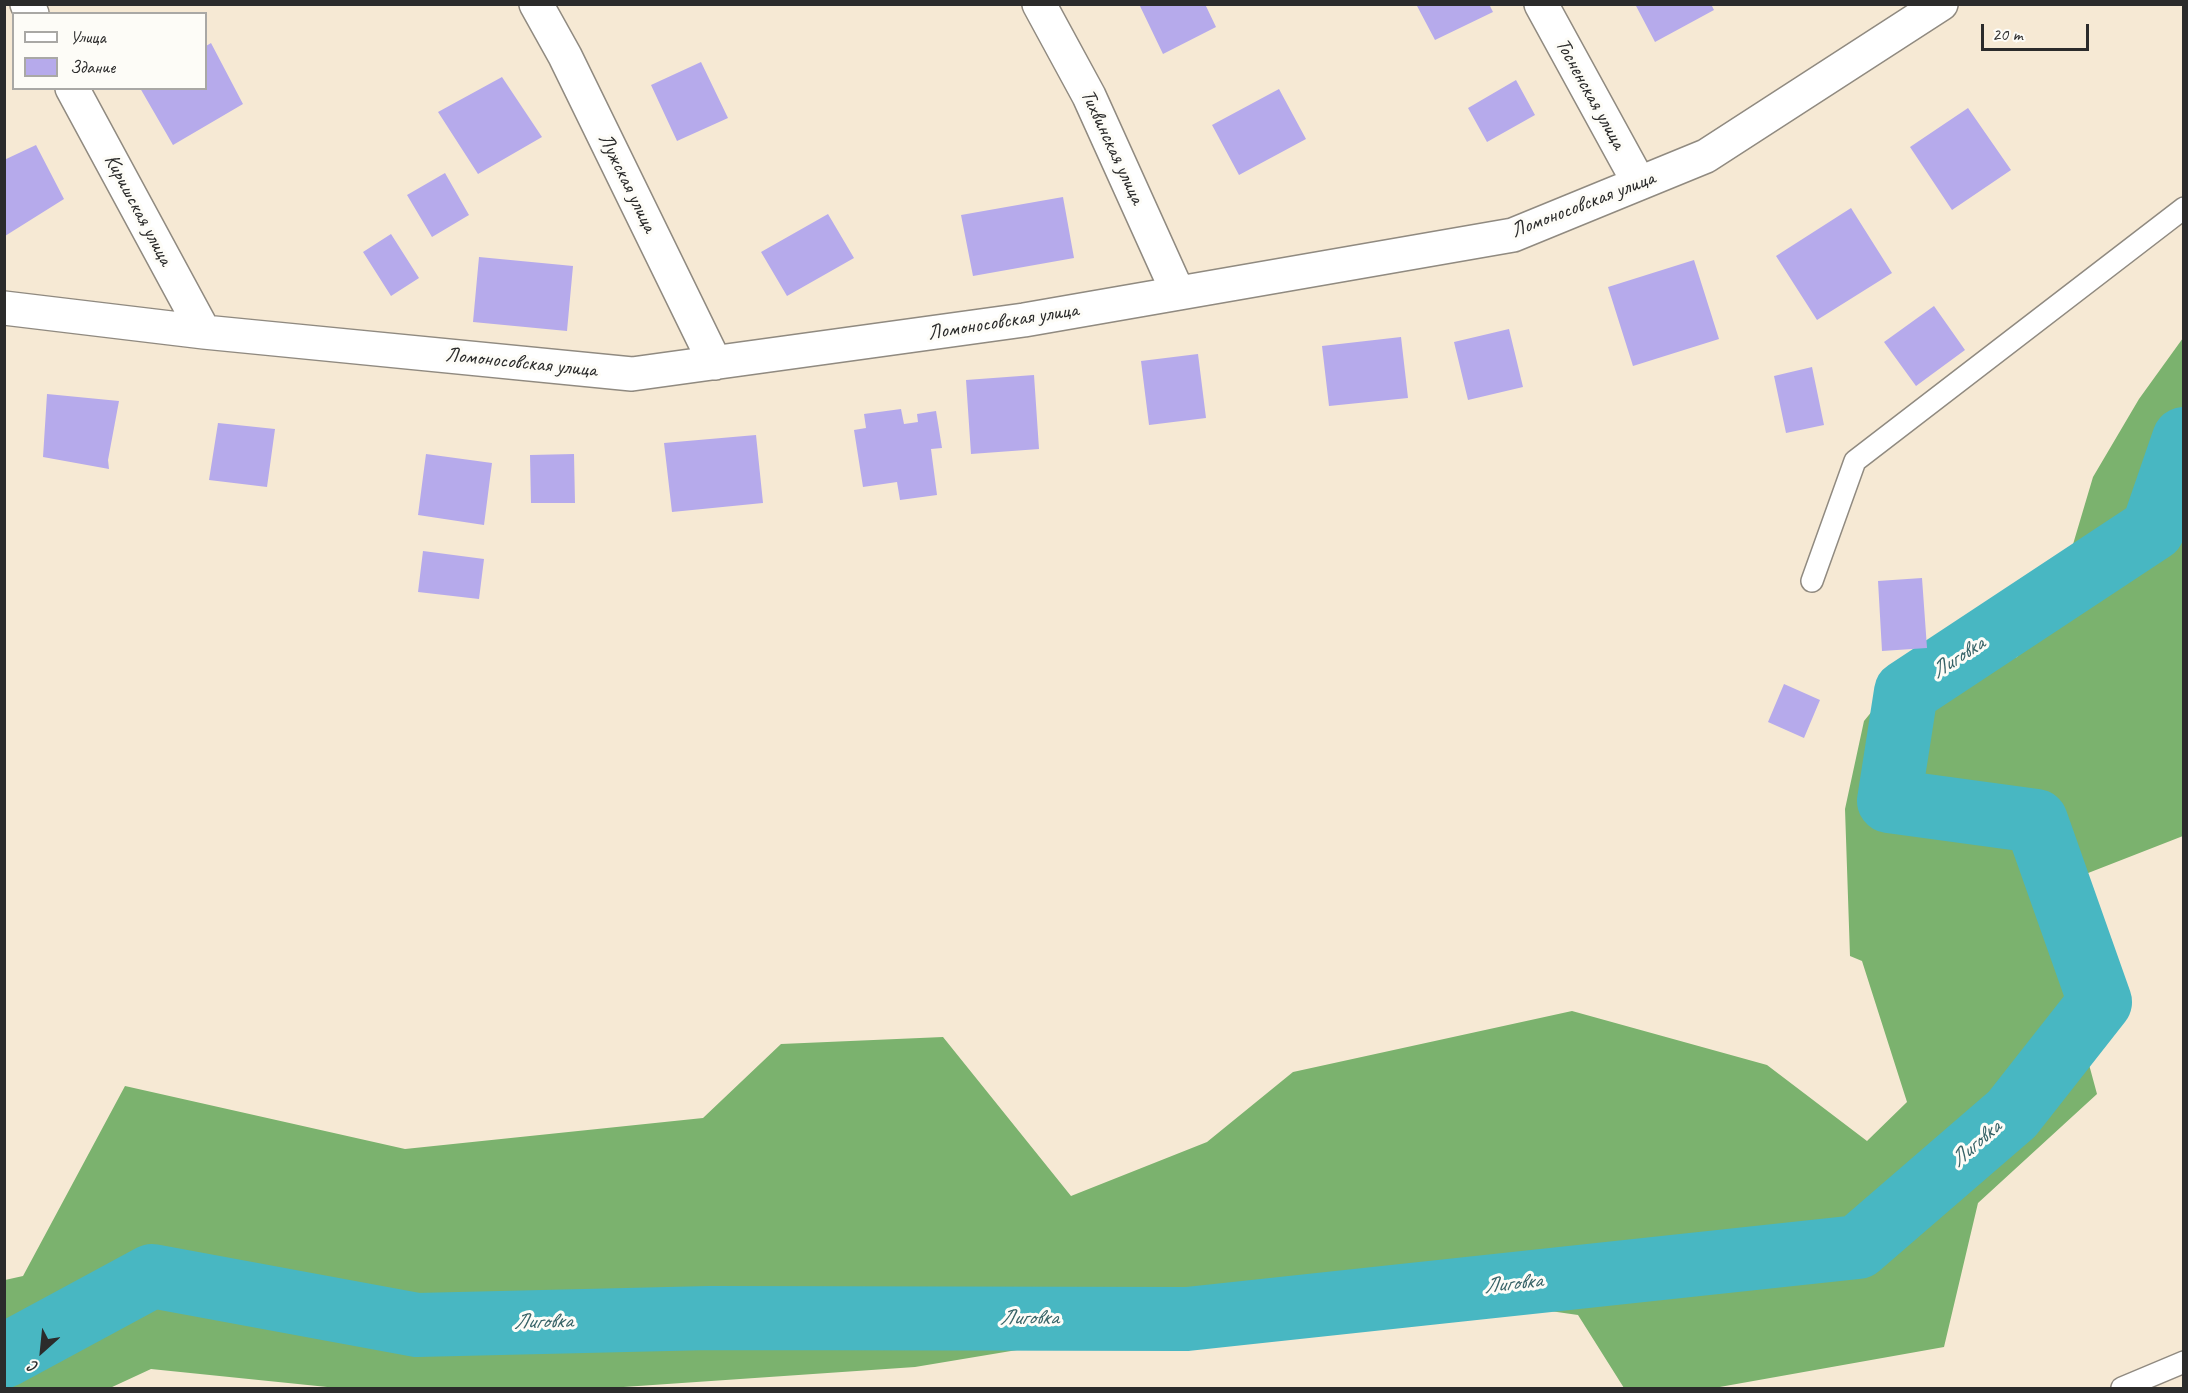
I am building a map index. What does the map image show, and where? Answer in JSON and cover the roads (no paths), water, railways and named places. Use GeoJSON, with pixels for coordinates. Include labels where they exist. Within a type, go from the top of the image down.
{"type":"FeatureCollection","features":[{"type":"Feature","properties":{"kind":"street","name":"Лужская улица"},"geometry":{"type":"LineString","coordinates":[[536,4],[565,56],[715,363]]}},
{"type":"Feature","properties":{"kind":"street","name":"Тихвинская улица"},"geometry":{"type":"LineString","coordinates":[[1039,4],[1089,96],[1178,293]]}},
{"type":"Feature","properties":{"kind":"street","name":"Тосненская улица"},"geometry":{"type":"LineString","coordinates":[[1541,4],[1639,183]]}},
{"type":"Feature","properties":{"kind":"street","name":"Ломоносовская улица"},"geometry":{"type":"LineString","coordinates":[[4,308],[204,332],[632,374],[1024,320],[1513,235],[1706,156],[1941,4]]}},
{"type":"Feature","properties":{"kind":"street","name":"Киришская улица"},"geometry":{"type":"LineString","coordinates":[[73,90],[204,332]]}},
{"type":"Feature","properties":{"kind":"lane"},"geometry":{"type":"LineString","coordinates":[[1812,581],[1855,461],[2184,208]]}},
{"type":"Feature","properties":{"kind":"lane"},"geometry":{"type":"LineString","coordinates":[[2122,1389],[2184,1362]]}},
{"type":"Feature","properties":{"kind":"waterway","name":"Лиговка"},"geometry":{"type":"LineString","coordinates":[[4,1356],[152,1276],[417,1325],[710,1318],[1187,1319],[1858,1247],[2012,1114],[2100,1002],[2036,821],[1889,801],[1906,692],[2153,529],[2184,439]]}}]}
